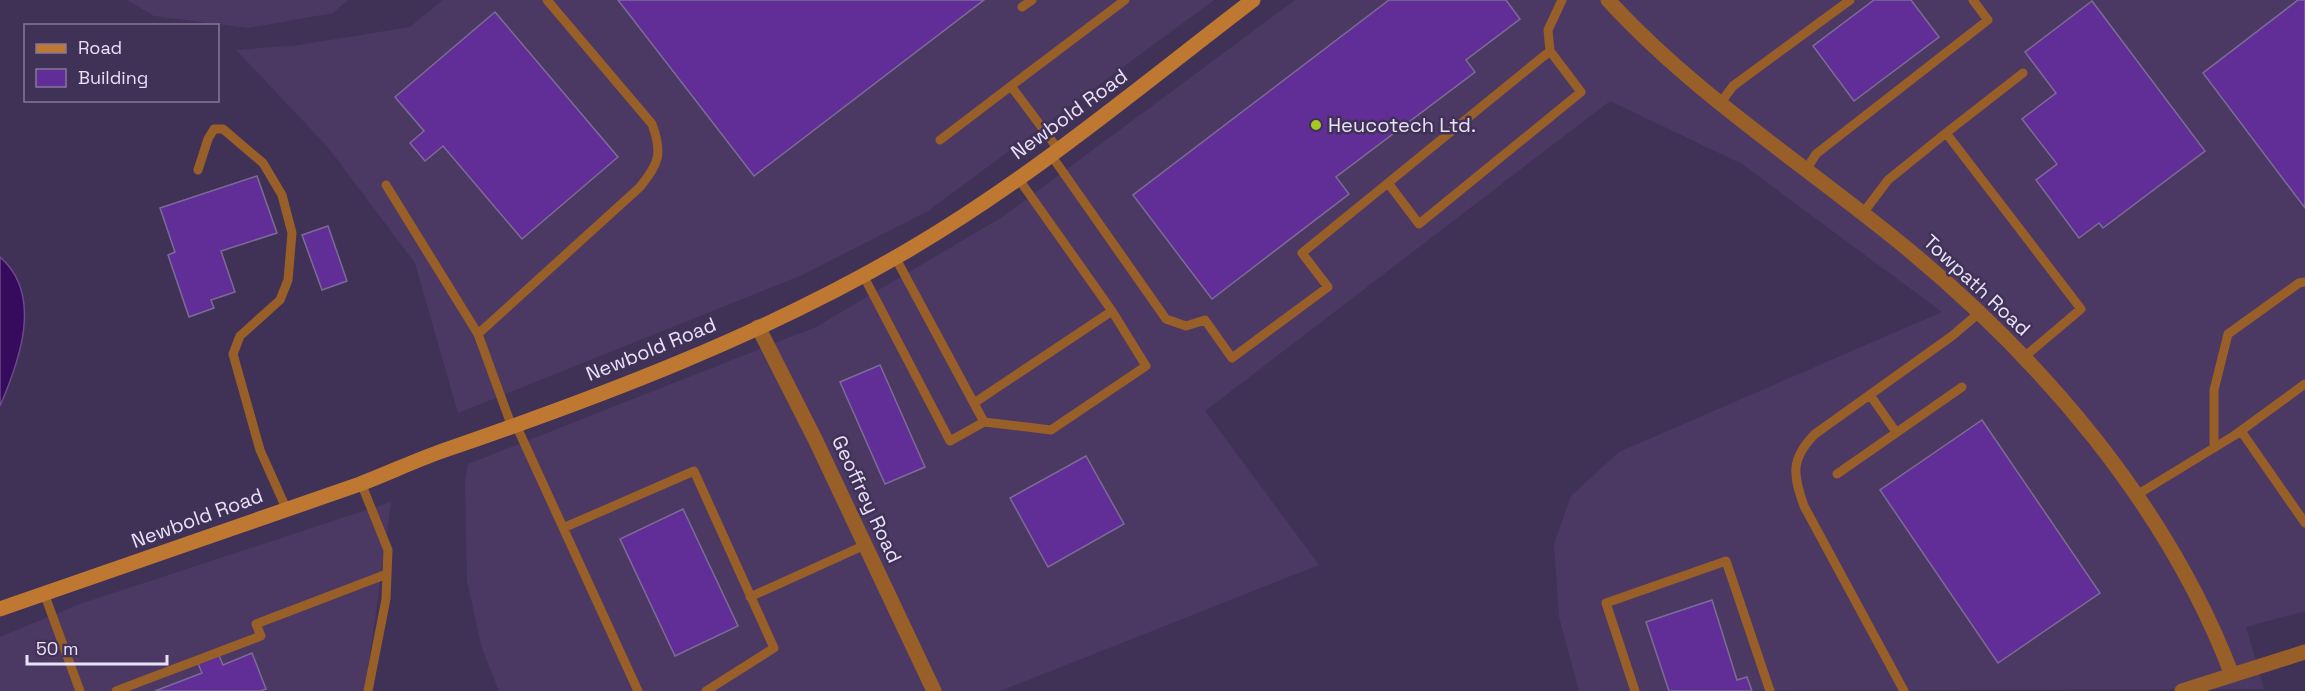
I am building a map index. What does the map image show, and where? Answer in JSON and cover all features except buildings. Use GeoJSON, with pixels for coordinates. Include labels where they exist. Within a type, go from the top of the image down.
{"type":"FeatureCollection","features":[{"type":"Feature","properties":{"kind":"main road","name":"Newbold Road"},"geometry":{"type":"LineString","coordinates":[[0,609],[361,483],[685,359],[758,327],[863,275],[956,220],[1055,152],[1249,1]]}},
{"type":"Feature","properties":{"kind":"street","name":"Towpath Road"},"geometry":{"type":"LineString","coordinates":[[1608,0],[1648,42],[1719,105],[1863,213],[1979,313],[2024,357],[2066,405],[2135,496],[2185,573],[2206,612],[2232,675]]}},
{"type":"Feature","properties":{"kind":"street","name":"Geoffrey Road"},"geometry":{"type":"LineString","coordinates":[[758,327],[815,439],[934,691]]}},
{"type":"Feature","properties":{"kind":"street"},"geometry":{"type":"LineString","coordinates":[[2182,691],[2216,686],[2232,675],[2305,652]]}},
{"type":"Feature","properties":{"kind":"lane"},"geometry":{"type":"LineString","coordinates":[[478,334],[639,187],[652,172],[659,157],[659,141],[652,124],[547,0]]}},
{"type":"Feature","properties":{"kind":"lane"},"geometry":{"type":"LineString","coordinates":[[1023,8],[1032,0]]}},
{"type":"Feature","properties":{"kind":"lane"},"geometry":{"type":"LineString","coordinates":[[940,140],[1125,0]]}},
{"type":"Feature","properties":{"kind":"lane"},"geometry":{"type":"LineString","coordinates":[[1388,183],[1419,224],[1581,92],[1550,51],[1548,30],[1562,0]]}},
{"type":"Feature","properties":{"kind":"lane"},"geometry":{"type":"LineString","coordinates":[[1719,105],[1732,86],[1850,0]]}},
{"type":"Feature","properties":{"kind":"lane"},"geometry":{"type":"LineString","coordinates":[[1806,170],[1816,154],[1988,20],[1973,0]]}},
{"type":"Feature","properties":{"kind":"lane"},"geometry":{"type":"LineString","coordinates":[[1011,86],[1166,319],[1186,326],[1205,320],[1232,358],[1328,287],[1302,253],[1550,51]]}},
{"type":"Feature","properties":{"kind":"lane"},"geometry":{"type":"LineString","coordinates":[[1863,213],[1888,180],[2023,73]]}},
{"type":"Feature","properties":{"kind":"lane"},"geometry":{"type":"LineString","coordinates":[[198,171],[208,139],[214,129],[223,129],[263,163],[282,195],[292,233],[288,280],[280,300],[240,336],[233,354],[260,450],[286,508]]}},
{"type":"Feature","properties":{"kind":"lane"},"geometry":{"type":"LineString","coordinates":[[1946,133],[2081,309],[2024,357]]}},
{"type":"Feature","properties":{"kind":"lane"},"geometry":{"type":"LineString","coordinates":[[863,275],[950,441],[984,422],[1051,430],[1146,366],[1112,311],[1018,178]]}},
{"type":"Feature","properties":{"kind":"lane"},"geometry":{"type":"LineString","coordinates":[[386,185],[478,334],[514,426],[638,691]]}},
{"type":"Feature","properties":{"kind":"lane"},"geometry":{"type":"LineString","coordinates":[[895,257],[984,422]]}},
{"type":"Feature","properties":{"kind":"lane"},"geometry":{"type":"LineString","coordinates":[[2214,448],[2214,390],[2228,334],[2299,283],[2305,282]]}},
{"type":"Feature","properties":{"kind":"lane"},"geometry":{"type":"LineString","coordinates":[[974,403],[1112,311]]}},
{"type":"Feature","properties":{"kind":"lane"},"geometry":{"type":"LineString","coordinates":[[1904,691],[1804,506],[1795,475],[1799,451],[1806,443],[1952,336],[1979,313]]}},
{"type":"Feature","properties":{"kind":"lane"},"geometry":{"type":"LineString","coordinates":[[2135,496],[2241,431],[2305,384]]}},
{"type":"Feature","properties":{"kind":"lane"},"geometry":{"type":"LineString","coordinates":[[1837,474],[1962,387]]}},
{"type":"Feature","properties":{"kind":"lane"},"geometry":{"type":"LineString","coordinates":[[1870,394],[1896,432]]}},
{"type":"Feature","properties":{"kind":"lane"},"geometry":{"type":"LineString","coordinates":[[2241,431],[2305,523]]}},
{"type":"Feature","properties":{"kind":"lane"},"geometry":{"type":"LineString","coordinates":[[563,528],[694,471],[774,648],[706,691]]}},
{"type":"Feature","properties":{"kind":"lane"},"geometry":{"type":"LineString","coordinates":[[361,483],[388,550],[386,599],[368,691]]}},
{"type":"Feature","properties":{"kind":"lane"},"geometry":{"type":"LineString","coordinates":[[750,597],[865,545]]}},
{"type":"Feature","properties":{"kind":"lane"},"geometry":{"type":"LineString","coordinates":[[1635,691],[1606,603],[1726,561],[1770,691]]}},
{"type":"Feature","properties":{"kind":"lane"},"geometry":{"type":"LineString","coordinates":[[116,691],[261,636],[256,624],[387,574]]}},
{"type":"Feature","properties":{"kind":"lane"},"geometry":{"type":"LineString","coordinates":[[44,593],[80,691]]}},
{"type":"Feature","properties":{"kind":"shaded area"},"geometry":{"type":"Polygon","coordinates":[[[127,0],[348,0],[333,13],[248,28],[154,16],[127,0]]]}},
{"type":"Feature","properties":{"kind":"shaded area"},"geometry":{"type":"Polygon","coordinates":[[[443,0],[1214,0],[928,211],[802,275],[458,413],[415,263],[327,146],[236,50],[299,45],[410,27],[443,0]]]}},
{"type":"Feature","properties":{"kind":"shaded area"},"geometry":{"type":"Polygon","coordinates":[[[1295,0],[2305,0],[2305,611],[2246,627],[2264,689],[1579,691],[1559,617],[1554,544],[1571,496],[1619,452],[1942,312],[1742,164],[1610,101],[1205,411],[1319,565],[1000,691],[499,691],[482,648],[467,581],[465,482],[468,464],[816,327],[1004,216],[1295,0]]]}},
{"type":"Feature","properties":{"kind":"shaded area"},"geometry":{"type":"Polygon","coordinates":[[[0,257],[13,273],[21,290],[24,329],[14,370],[0,406],[0,257]]]}},
{"type":"Feature","properties":{"kind":"shaded area"},"geometry":{"type":"Polygon","coordinates":[[[391,502],[365,691],[0,691],[0,637],[80,604],[391,502]]]}},
{"type":"Feature","properties":{"kind":"place","name":"Heucotech Ltd."},"geometry":{"type":"Point","coordinates":[1316,125]}}]}
